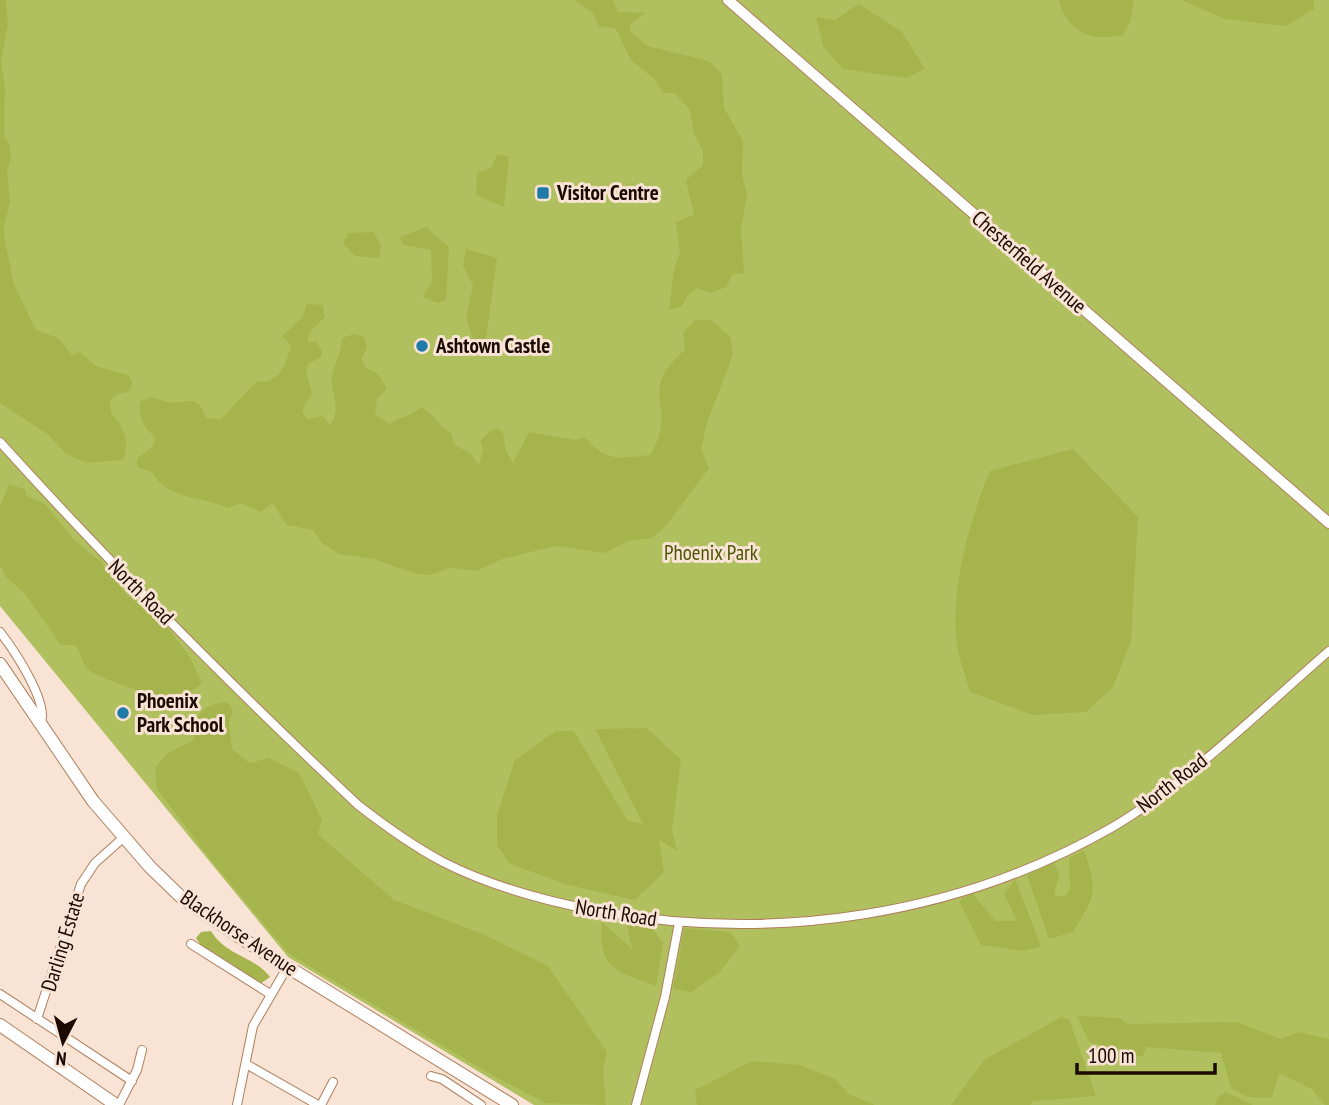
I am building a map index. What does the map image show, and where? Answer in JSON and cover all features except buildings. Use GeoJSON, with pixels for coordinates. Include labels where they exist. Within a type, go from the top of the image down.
{"type":"FeatureCollection","features":[{"type":"Feature","properties":{"kind":"main road","name":"Blackhorse Avenue"},"geometry":{"type":"LineString","coordinates":[[0,663],[93,801],[124,838],[181,897],[234,934],[512,1105]]}},
{"type":"Feature","properties":{"kind":"main road"},"geometry":{"type":"LineString","coordinates":[[0,1025],[118,1105]]}},
{"type":"Feature","properties":{"kind":"street","name":"Chesterfield Avenue"},"geometry":{"type":"LineString","coordinates":[[728,0],[1329,523]]}},
{"type":"Feature","properties":{"kind":"street","name":"North Road"},"geometry":{"type":"LineString","coordinates":[[0,442],[83,534],[224,676],[358,805],[445,863],[506,887],[587,909],[679,923],[789,925],[839,919],[949,895],[1022,871],[1072,849],[1144,806],[1329,651]]}},
{"type":"Feature","properties":{"kind":"street"},"geometry":{"type":"LineString","coordinates":[[0,632],[16,654],[38,698],[44,712],[40,725]]}},
{"type":"Feature","properties":{"kind":"street","name":"Darling Estate"},"geometry":{"type":"LineString","coordinates":[[37,1019],[80,884],[95,863],[124,838]]}},
{"type":"Feature","properties":{"kind":"street"},"geometry":{"type":"LineString","coordinates":[[636,1105],[665,998],[679,923]]}},
{"type":"Feature","properties":{"kind":"street"},"geometry":{"type":"LineString","coordinates":[[191,944],[270,994]]}},
{"type":"Feature","properties":{"kind":"street"},"geometry":{"type":"LineString","coordinates":[[237,1105],[253,1026],[288,966]]}},
{"type":"Feature","properties":{"kind":"street","name":"Darling Estate"},"geometry":{"type":"LineString","coordinates":[[0,994],[132,1081]]}},
{"type":"Feature","properties":{"kind":"street"},"geometry":{"type":"LineString","coordinates":[[118,1105],[132,1081],[142,1050]]}},
{"type":"Feature","properties":{"kind":"street"},"geometry":{"type":"LineString","coordinates":[[246,1064],[319,1105],[333,1082]]}},
{"type":"Feature","properties":{"kind":"street"},"geometry":{"type":"LineString","coordinates":[[431,1076],[442,1079],[481,1105]]}},
{"type":"Feature","properties":{"kind":"green space","name":"Phoenix Park"},"geometry":{"type":"Polygon","coordinates":[[[0,0],[1329,0],[1329,1105],[534,1105],[288,957],[0,606],[0,0]]]}},
{"type":"Feature","properties":{"kind":"green space"},"geometry":{"type":"Polygon","coordinates":[[[0,0],[6,0],[8,25],[1,61],[5,87],[4,138],[9,143],[11,156],[7,172],[10,201],[4,227],[14,285],[36,330],[58,338],[72,355],[80,352],[96,366],[128,375],[133,383],[128,392],[117,394],[110,400],[111,413],[125,435],[123,460],[86,463],[65,453],[49,435],[0,403],[0,0]]]}},
{"type":"Feature","properties":{"kind":"green space"},"geometry":{"type":"Polygon","coordinates":[[[575,0],[613,0],[618,12],[645,13],[630,25],[630,31],[647,46],[709,61],[722,74],[724,108],[743,141],[742,174],[747,197],[741,227],[744,273],[733,274],[726,287],[711,293],[697,288],[688,295],[681,307],[669,310],[674,269],[680,252],[676,222],[694,215],[686,180],[703,165],[703,151],[694,134],[690,110],[675,93],[663,93],[653,78],[631,60],[616,29],[599,26],[592,12],[575,0]]]}},
{"type":"Feature","properties":{"kind":"green space"},"geometry":{"type":"Polygon","coordinates":[[[1059,0],[1134,0],[1130,22],[1123,35],[1101,37],[1091,36],[1075,27],[1068,20],[1059,0]]]}},
{"type":"Feature","properties":{"kind":"green space"},"geometry":{"type":"Polygon","coordinates":[[[1181,0],[1314,0],[1314,9],[1286,26],[1225,19],[1181,0]]]}},
{"type":"Feature","properties":{"kind":"green space"},"geometry":{"type":"Polygon","coordinates":[[[859,4],[902,32],[925,69],[906,78],[843,69],[824,48],[816,17],[835,20],[859,4]]]}},
{"type":"Feature","properties":{"kind":"green space"},"geometry":{"type":"Polygon","coordinates":[[[497,154],[509,157],[504,207],[476,195],[477,173],[492,167],[497,154]]]}},
{"type":"Feature","properties":{"kind":"green space"},"geometry":{"type":"Polygon","coordinates":[[[426,227],[449,247],[446,301],[437,303],[423,297],[432,281],[431,250],[403,245],[400,237],[426,227]]]}},
{"type":"Feature","properties":{"kind":"green space"},"geometry":{"type":"Polygon","coordinates":[[[374,232],[381,247],[379,258],[355,256],[343,243],[348,233],[374,232]]]}},
{"type":"Feature","properties":{"kind":"green space"},"geometry":{"type":"Polygon","coordinates":[[[466,249],[497,258],[485,345],[473,339],[466,317],[473,285],[463,266],[466,249]]]}},
{"type":"Feature","properties":{"kind":"green space"},"geometry":{"type":"Polygon","coordinates":[[[307,304],[323,305],[325,317],[309,333],[307,342],[316,341],[322,351],[321,357],[308,364],[306,372],[312,393],[302,411],[307,419],[323,416],[330,425],[334,419],[336,407],[333,371],[342,338],[354,334],[364,337],[367,347],[361,360],[366,368],[378,374],[387,389],[377,399],[375,414],[390,424],[421,407],[452,434],[453,444],[470,453],[479,465],[483,449],[480,441],[490,431],[498,428],[503,433],[506,451],[513,463],[529,432],[575,440],[585,437],[600,451],[614,457],[650,455],[661,424],[659,390],[662,378],[685,350],[683,333],[695,320],[712,320],[730,337],[733,354],[707,423],[701,449],[709,468],[665,527],[652,538],[628,541],[605,553],[556,546],[502,559],[476,571],[450,568],[430,575],[416,574],[374,559],[339,554],[322,543],[313,530],[287,525],[272,503],[261,512],[241,503],[228,508],[176,493],[159,481],[152,472],[137,467],[137,459],[153,446],[156,437],[143,422],[140,402],[151,397],[168,402],[192,401],[199,405],[206,418],[221,419],[257,381],[271,380],[281,371],[291,345],[282,336],[303,317],[307,304]]]}},
{"type":"Feature","properties":{"kind":"green space"},"geometry":{"type":"Polygon","coordinates":[[[1073,449],[1138,517],[1131,641],[1113,687],[1086,712],[1033,715],[970,692],[961,663],[955,625],[959,580],[975,511],[990,471],[1073,449]]]}},
{"type":"Feature","properties":{"kind":"green space"},"geometry":{"type":"Polygon","coordinates":[[[9,484],[26,490],[26,496],[44,503],[74,540],[99,560],[126,594],[166,626],[188,654],[202,683],[172,706],[151,695],[99,676],[85,666],[76,645],[61,645],[25,594],[6,577],[0,565],[0,507],[9,484]]]}},
{"type":"Feature","properties":{"kind":"green space"},"geometry":{"type":"Polygon","coordinates":[[[227,702],[233,710],[229,722],[232,749],[249,763],[269,758],[299,773],[322,820],[318,834],[394,900],[483,934],[548,966],[607,1052],[603,1070],[606,1105],[545,1103],[483,1070],[289,954],[214,864],[157,789],[155,768],[168,753],[194,740],[197,718],[205,709],[227,702]]]}},
{"type":"Feature","properties":{"kind":"green space"},"geometry":{"type":"Polygon","coordinates":[[[647,728],[681,760],[672,829],[677,851],[659,840],[664,872],[635,900],[568,885],[510,864],[497,845],[497,815],[515,760],[556,731],[574,731],[627,820],[643,824],[595,729],[647,728]]]}},
{"type":"Feature","properties":{"kind":"green space"},"geometry":{"type":"Polygon","coordinates":[[[1084,850],[1092,876],[1091,900],[1073,932],[1049,939],[1027,875],[1054,863],[1059,875],[1054,895],[1064,897],[1070,889],[1069,858],[1084,850]]]}},
{"type":"Feature","properties":{"kind":"green space"},"geometry":{"type":"Polygon","coordinates":[[[1015,879],[1041,946],[1024,951],[981,945],[959,901],[972,893],[995,921],[1017,921],[1004,894],[1015,879]]]}},
{"type":"Feature","properties":{"kind":"green space"},"geometry":{"type":"Polygon","coordinates":[[[602,922],[632,949],[627,925],[650,926],[663,943],[656,986],[621,972],[607,959],[601,938],[602,922]]]}},
{"type":"Feature","properties":{"kind":"green space"},"geometry":{"type":"Polygon","coordinates":[[[684,928],[730,932],[740,946],[719,973],[691,992],[673,989],[684,928]]]}},
{"type":"Feature","properties":{"kind":"green space"},"geometry":{"type":"Polygon","coordinates":[[[211,931],[224,946],[256,964],[270,977],[260,984],[203,948],[196,938],[201,932],[211,931]]]}},
{"type":"Feature","properties":{"kind":"green space"},"geometry":{"type":"Polygon","coordinates":[[[1077,1016],[1120,1018],[1127,1024],[1236,1022],[1281,1039],[1299,1032],[1329,1039],[1329,1105],[1325,1105],[1312,1089],[1279,1073],[1272,1098],[1247,1097],[1231,1088],[1221,1053],[1147,1047],[1142,1057],[1089,1042],[1077,1016]]]}},
{"type":"Feature","properties":{"kind":"green space"},"geometry":{"type":"Polygon","coordinates":[[[1061,1017],[1069,1019],[1096,1096],[1034,1101],[1030,1105],[951,1105],[984,1060],[1061,1017]]]}},
{"type":"Feature","properties":{"kind":"green space"},"geometry":{"type":"Polygon","coordinates":[[[752,1061],[799,1065],[835,1079],[849,1094],[875,1105],[697,1105],[695,1090],[752,1061]]]}},
{"type":"Feature","properties":{"kind":"green space"},"geometry":{"type":"Polygon","coordinates":[[[1226,1092],[1253,1105],[1215,1105],[1218,1097],[1226,1092]]]}},
{"type":"Feature","properties":{"kind":"place","name":"Visitor Centre"},"geometry":{"type":"Point","coordinates":[543,193]}},
{"type":"Feature","properties":{"kind":"place","name":"Ashtown Castle"},"geometry":{"type":"Point","coordinates":[422,346]}},
{"type":"Feature","properties":{"kind":"place","name":"Phoenix Park School"},"geometry":{"type":"Point","coordinates":[123,713]}}]}
